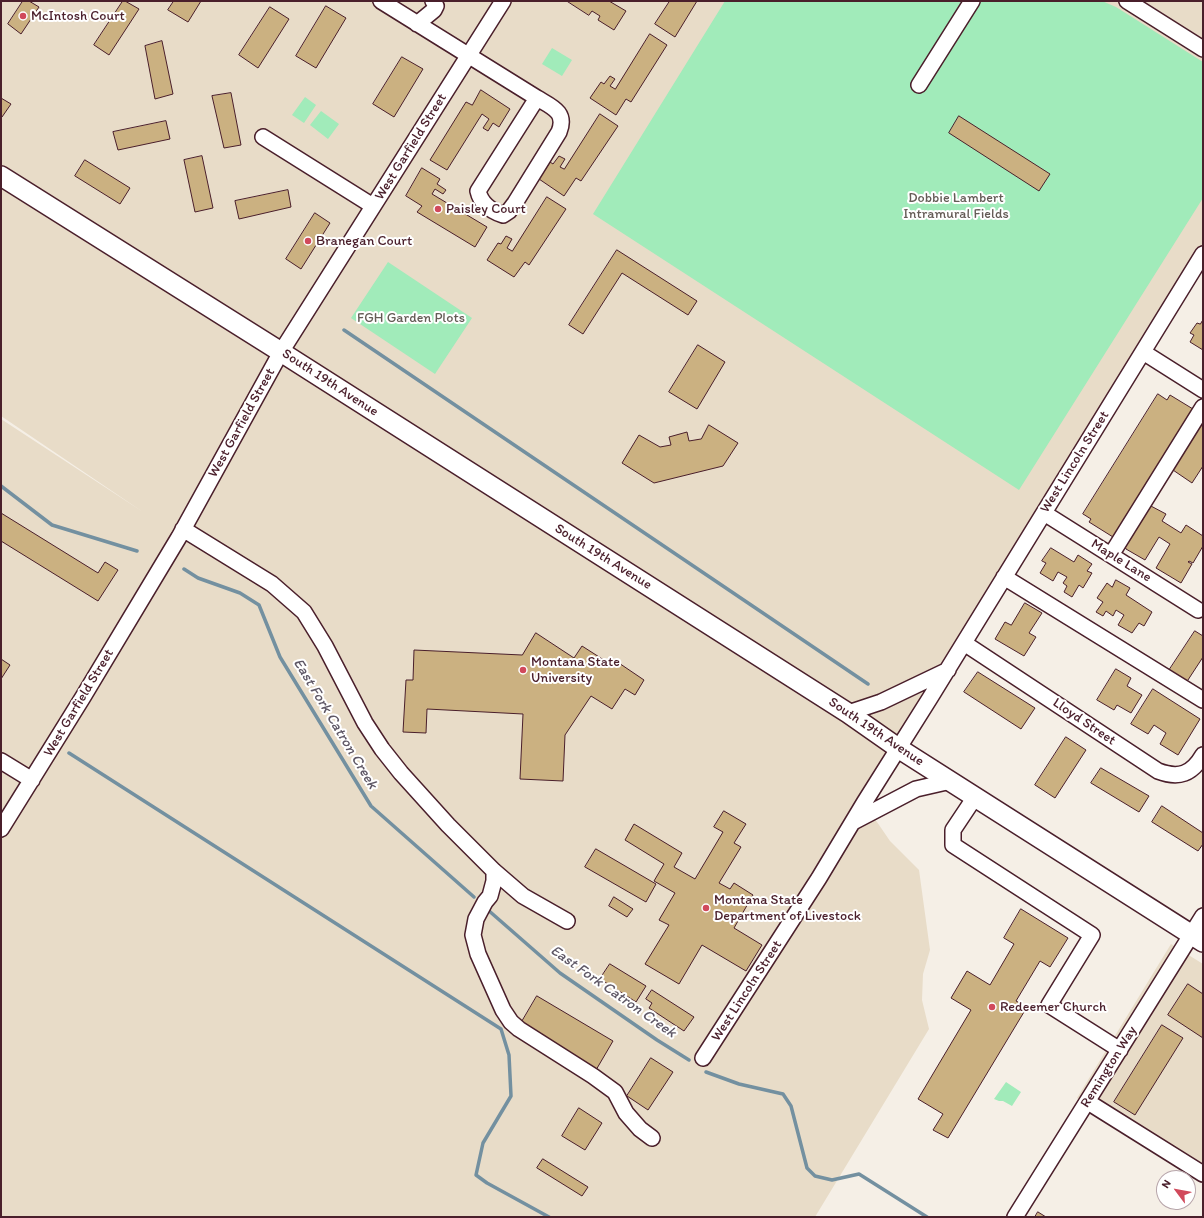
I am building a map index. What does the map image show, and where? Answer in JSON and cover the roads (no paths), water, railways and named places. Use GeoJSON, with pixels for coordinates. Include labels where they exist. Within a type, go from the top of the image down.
{"type":"FeatureCollection","features":[{"type":"Feature","properties":{"kind":"main road","name":"South 19th Avenue"},"geometry":{"type":"LineString","coordinates":[[1,176],[281,352],[848,713],[898,748],[1197,938]]}},
{"type":"Feature","properties":{"kind":"street"},"geometry":{"type":"LineString","coordinates":[[381,1],[554,108],[560,115],[562,124],[559,132],[515,203],[509,211],[503,215],[494,212],[486,206],[480,199],[478,191],[537,98]]}},
{"type":"Feature","properties":{"kind":"street"},"geometry":{"type":"LineString","coordinates":[[417,24],[434,10],[436,6],[433,1]]}},
{"type":"Feature","properties":{"kind":"street","name":"West Garfield Street"},"geometry":{"type":"LineString","coordinates":[[1,829],[83,697],[184,529],[281,352],[503,1]]}},
{"type":"Feature","properties":{"kind":"street"},"geometry":{"type":"LineString","coordinates":[[919,85],[972,1]]}},
{"type":"Feature","properties":{"kind":"street"},"geometry":{"type":"LineString","coordinates":[[1127,1],[1203,49]]}},
{"type":"Feature","properties":{"kind":"street"},"geometry":{"type":"LineString","coordinates":[[263,137],[373,206]]}},
{"type":"Feature","properties":{"kind":"street","name":"West Lincoln Street"},"geometry":{"type":"LineString","coordinates":[[703,1058],[812,889],[1203,254]]}},
{"type":"Feature","properties":{"kind":"street"},"geometry":{"type":"LineString","coordinates":[[1143,352],[1203,390]]}},
{"type":"Feature","properties":{"kind":"street"},"geometry":{"type":"LineString","coordinates":[[1111,556],[1203,407]]}},
{"type":"Feature","properties":{"kind":"street","name":"Maple Lane"},"geometry":{"type":"LineString","coordinates":[[1044,513],[1198,610]]}},
{"type":"Feature","properties":{"kind":"street"},"geometry":{"type":"LineString","coordinates":[[184,529],[272,584],[304,612],[325,646],[365,723],[382,749],[422,798],[494,870],[523,896]]}},
{"type":"Feature","properties":{"kind":"street"},"geometry":{"type":"LineString","coordinates":[[1004,577],[1203,700]]}},
{"type":"Feature","properties":{"kind":"street","name":"Lloyd Street"},"geometry":{"type":"LineString","coordinates":[[964,643],[1158,771],[1169,775],[1179,775],[1191,770],[1198,764],[1203,755]]}},
{"type":"Feature","properties":{"kind":"street"},"geometry":{"type":"LineString","coordinates":[[848,713],[881,702],[948,670]]}},
{"type":"Feature","properties":{"kind":"street"},"geometry":{"type":"LineString","coordinates":[[1,760],[32,780]]}},
{"type":"Feature","properties":{"kind":"street"},"geometry":{"type":"LineString","coordinates":[[853,822],[916,789],[951,781]]}},
{"type":"Feature","properties":{"kind":"street"},"geometry":{"type":"LineString","coordinates":[[975,797],[953,830],[953,845],[1092,935],[1049,1005],[1120,1050]]}},
{"type":"Feature","properties":{"kind":"street"},"geometry":{"type":"LineString","coordinates":[[494,870],[494,881],[490,896],[476,919],[473,934],[478,954],[503,1010],[511,1022],[519,1029],[593,1076],[615,1092],[626,1113],[640,1129],[652,1138]]}},
{"type":"Feature","properties":{"kind":"street"},"geometry":{"type":"LineString","coordinates":[[490,896],[505,892],[515,893],[567,921]]}},
{"type":"Feature","properties":{"kind":"street","name":"Remington Way"},"geometry":{"type":"LineString","coordinates":[[1015,1217],[1120,1050],[1197,938],[1203,916]]}},
{"type":"Feature","properties":{"kind":"street"},"geometry":{"type":"LineString","coordinates":[[1088,1102],[1203,1174]]}},
{"type":"Feature","properties":{"kind":"waterway"},"geometry":{"type":"LineString","coordinates":[[344,330],[868,684]]}},
{"type":"Feature","properties":{"kind":"waterway","name":"East Fork Catron Creek"},"geometry":{"type":"LineString","coordinates":[[1,486],[52,525],[137,551]]}},
{"type":"Feature","properties":{"kind":"waterway","name":"East Fork Catron Creek"},"geometry":{"type":"LineString","coordinates":[[184,569],[198,578],[240,593],[259,605],[280,657],[371,806],[474,897]]}},
{"type":"Feature","properties":{"kind":"waterway"},"geometry":{"type":"LineString","coordinates":[[69,753],[501,1029],[509,1055],[511,1096],[483,1143],[476,1175],[487,1183],[549,1217]]}},
{"type":"Feature","properties":{"kind":"waterway","name":"East Fork Catron Creek"},"geometry":{"type":"LineString","coordinates":[[488,910],[560,973],[657,1040],[689,1060]]}},
{"type":"Feature","properties":{"kind":"waterway","name":"East Fork Catron Creek"},"geometry":{"type":"LineString","coordinates":[[706,1072],[739,1084],[783,1094],[791,1106],[807,1168],[815,1176],[832,1180],[859,1174],[927,1217]]}},
{"type":"Feature","properties":{"kind":"place","name":"McIntosh Court"},"geometry":{"type":"Point","coordinates":[23,16]}},
{"type":"Feature","properties":{"kind":"place","name":"Paisley Court"},"geometry":{"type":"Point","coordinates":[438,209]}},
{"type":"Feature","properties":{"kind":"place","name":"Branegan Court"},"geometry":{"type":"Point","coordinates":[308,241]}},
{"type":"Feature","properties":{"kind":"place","name":"Montana State University"},"geometry":{"type":"Point","coordinates":[523,670]}},
{"type":"Feature","properties":{"kind":"place","name":"Montana State Department of Livestock"},"geometry":{"type":"Point","coordinates":[706,908]}},
{"type":"Feature","properties":{"kind":"place","name":"Redeemer Church"},"geometry":{"type":"Point","coordinates":[992,1007]}},
{"type":"Feature","properties":{"kind":"park label","name":"Dobbie Lambert Intramural Fields"},"geometry":{"type":"Point","coordinates":[956,206]}},
{"type":"Feature","properties":{"kind":"park label","name":"FGH Garden Plots"},"geometry":{"type":"Point","coordinates":[411,318]}}]}
